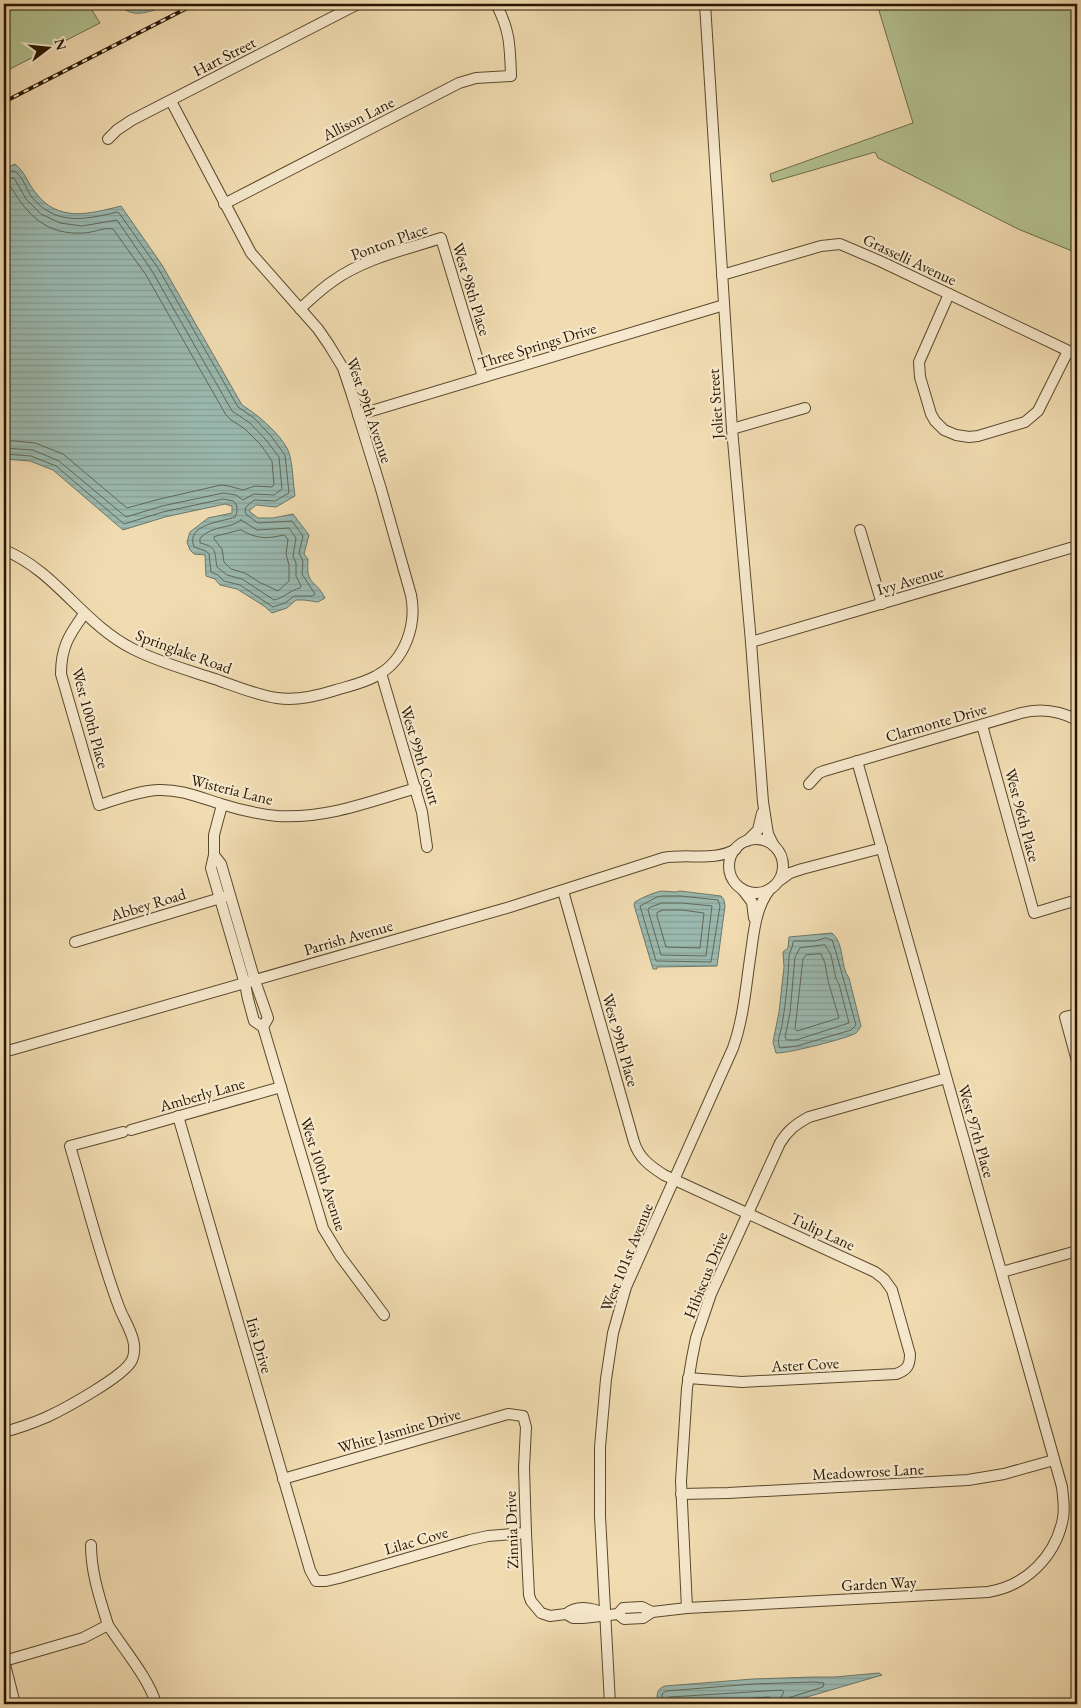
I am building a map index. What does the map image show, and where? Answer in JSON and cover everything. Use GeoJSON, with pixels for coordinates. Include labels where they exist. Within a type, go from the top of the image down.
{"type":"FeatureCollection","features":[{"type":"Feature","properties":{"kind":"street","name":"Hart Street"},"geometry":{"type":"LineString","coordinates":[[108,139],[125,124],[358,4]]}},
{"type":"Feature","properties":{"kind":"street","name":"Allison Lane"},"geometry":{"type":"LineString","coordinates":[[224,204],[459,83],[476,78],[511,76],[508,35],[505,22],[496,4]]}},
{"type":"Feature","properties":{"kind":"street","name":"Joliet Street"},"geometry":{"type":"LineString","coordinates":[[705,4],[732,429],[763,802],[768,834],[777,850]]}},
{"type":"Feature","properties":{"kind":"street","name":"West 99th Avenue"},"geometry":{"type":"LineString","coordinates":[[171,101],[251,253],[318,329],[338,360],[346,377],[408,586],[413,612],[411,629],[404,647],[381,674]]}},
{"type":"Feature","properties":{"kind":"street","name":"Ponton Place"},"geometry":{"type":"LineString","coordinates":[[300,308],[346,272],[378,258],[441,238]]}},
{"type":"Feature","properties":{"kind":"street","name":"West 98th Place"},"geometry":{"type":"LineString","coordinates":[[441,238],[483,377]]}},
{"type":"Feature","properties":{"kind":"street","name":"Grasselli Avenue"},"geometry":{"type":"LineString","coordinates":[[722,275],[821,246],[840,244],[1072,353]]}},
{"type":"Feature","properties":{"kind":"street"},"geometry":{"type":"LineString","coordinates":[[949,294],[919,362],[919,371],[931,414],[934,421],[944,430],[956,435],[978,436],[1025,422],[1038,411],[1072,353]]}},
{"type":"Feature","properties":{"kind":"street","name":"Three Springs Drive"},"geometry":{"type":"LineString","coordinates":[[358,415],[724,305]]}},
{"type":"Feature","properties":{"kind":"street"},"geometry":{"type":"LineString","coordinates":[[732,429],[805,408]]}},
{"type":"Feature","properties":{"kind":"street"},"geometry":{"type":"LineString","coordinates":[[860,530],[882,604]]}},
{"type":"Feature","properties":{"kind":"street","name":"Ivy Avenue"},"geometry":{"type":"LineString","coordinates":[[751,642],[1077,546]]}},
{"type":"Feature","properties":{"kind":"street","name":"Springlake Road"},"geometry":{"type":"LineString","coordinates":[[4,550],[38,570],[84,614],[116,640],[138,652],[230,684],[277,698],[310,697],[381,674]]}},
{"type":"Feature","properties":{"kind":"street","name":"West 100th Place"},"geometry":{"type":"LineString","coordinates":[[84,614],[65,642],[61,674],[99,805]]}},
{"type":"Feature","properties":{"kind":"street","name":"West 99th Court"},"geometry":{"type":"LineString","coordinates":[[381,674],[416,788],[424,820],[427,847]]}},
{"type":"Feature","properties":{"kind":"street","name":"Clarmonte Drive"},"geometry":{"type":"LineString","coordinates":[[809,784],[819,773],[824,771],[1021,713],[1036,710],[1061,713],[1077,720]]}},
{"type":"Feature","properties":{"kind":"street","name":"West 96th Place"},"geometry":{"type":"LineString","coordinates":[[982,725],[1034,913],[1077,900]]}},
{"type":"Feature","properties":{"kind":"street","name":"West 97th Place"},"geometry":{"type":"LineString","coordinates":[[857,761],[1062,1487],[1064,1510]]}},
{"type":"Feature","properties":{"kind":"street","name":"Wisteria Lane"},"geometry":{"type":"LineString","coordinates":[[99,805],[135,794],[158,790],[185,792],[222,805],[268,815],[311,815],[345,809],[416,788]]}},
{"type":"Feature","properties":{"kind":"street","name":"Joliet Street"},"geometry":{"type":"LineString","coordinates":[[746,841],[759,828],[763,802]]}},
{"type":"Feature","properties":{"kind":"street","name":"West 100th Avenue"},"geometry":{"type":"LineString","coordinates":[[222,805],[214,835],[214,855],[221,864],[225,896],[250,982],[268,1018],[264,1028],[323,1228],[340,1256],[384,1315]]}},
{"type":"Feature","properties":{"kind":"street"},"geometry":{"type":"LineString","coordinates":[[746,841],[763,840],[792,864],[810,867]]}},
{"type":"Feature","properties":{"kind":"street","name":"Parrish Avenue"},"geometry":{"type":"LineString","coordinates":[[4,1052],[563,890],[663,858],[728,854],[746,841]]}},
{"type":"Feature","properties":{"kind":"street"},"geometry":{"type":"LineString","coordinates":[[740,887],[753,892],[761,892],[773,886],[790,873],[882,848]]}},
{"type":"Feature","properties":{"kind":"street"},"geometry":{"type":"LineString","coordinates":[[732,878],[730,865],[736,849]]}},
{"type":"Feature","properties":{"kind":"street"},"geometry":{"type":"LineString","coordinates":[[773,886],[783,871],[783,862],[777,850]]}},
{"type":"Feature","properties":{"kind":"street","name":"Parrish Avenue"},"geometry":{"type":"LineString","coordinates":[[701,856],[721,865],[740,887]]}},
{"type":"Feature","properties":{"kind":"street","name":"West 101st Avenue"},"geometry":{"type":"LineString","coordinates":[[610,1704],[600,1516],[600,1447],[610,1351],[615,1323],[626,1287],[736,1039],[754,926],[761,904],[773,886]]}},
{"type":"Feature","properties":{"kind":"street","name":"West 101st Avenue"},"geometry":{"type":"LineString","coordinates":[[740,887],[752,902],[754,926]]}},
{"type":"Feature","properties":{"kind":"street","name":"West 99th Place"},"geometry":{"type":"LineString","coordinates":[[563,890],[636,1147],[652,1168],[675,1180]]}},
{"type":"Feature","properties":{"kind":"street","name":"Abbey Road"},"geometry":{"type":"LineString","coordinates":[[75,942],[225,896]]}},
{"type":"Feature","properties":{"kind":"street","name":"West 100th Avenue"},"geometry":{"type":"LineString","coordinates":[[250,982],[248,999],[254,1021],[264,1028]]}},
{"type":"Feature","properties":{"kind":"street"},"geometry":{"type":"LineString","coordinates":[[1077,1014],[1065,1017],[1077,1061]]}},
{"type":"Feature","properties":{"kind":"street","name":"Hibiscus Drive"},"geometry":{"type":"LineString","coordinates":[[687,1608],[681,1466],[688,1378],[696,1338],[705,1309],[780,1143],[787,1132],[797,1123],[809,1118],[946,1078]]}},
{"type":"Feature","properties":{"kind":"street","name":"Amberly Lane"},"geometry":{"type":"LineString","coordinates":[[4,1432],[56,1412],[103,1385],[124,1370],[132,1361],[133,1339],[119,1307],[70,1146],[281,1087]]}},
{"type":"Feature","properties":{"kind":"street","name":"Iris Drive"},"geometry":{"type":"LineString","coordinates":[[178,1116],[310,1570],[316,1581]]}},
{"type":"Feature","properties":{"kind":"street","name":"Tulip Lane"},"geometry":{"type":"LineString","coordinates":[[675,1180],[866,1267],[880,1276],[892,1290],[910,1354]]}},
{"type":"Feature","properties":{"kind":"street"},"geometry":{"type":"LineString","coordinates":[[1002,1272],[1077,1250]]}},
{"type":"Feature","properties":{"kind":"street","name":"Aster Cove"},"geometry":{"type":"LineString","coordinates":[[688,1378],[742,1382],[896,1374],[908,1367],[910,1354]]}},
{"type":"Feature","properties":{"kind":"street","name":"White Jasmine Drive"},"geometry":{"type":"LineString","coordinates":[[283,1479],[508,1414],[523,1416]]}},
{"type":"Feature","properties":{"kind":"street","name":"Zinnia Drive"},"geometry":{"type":"LineString","coordinates":[[523,1416],[526,1427],[524,1468],[529,1595],[531,1601],[541,1613],[550,1616],[566,1614],[572,1609],[592,1608],[606,1614]]}},
{"type":"Feature","properties":{"kind":"street","name":"Meadowrose Lane"},"geometry":{"type":"LineString","coordinates":[[681,1494],[728,1494],[968,1480],[1004,1474],[1054,1460]]}},
{"type":"Feature","properties":{"kind":"street","name":"Garden Way"},"geometry":{"type":"LineString","coordinates":[[606,1614],[618,1614],[624,1619],[643,1618],[652,1612],[687,1608],[999,1590],[1028,1575],[1045,1559],[1054,1546],[1064,1510]]}},
{"type":"Feature","properties":{"kind":"street","name":"Lilac Cove"},"geometry":{"type":"LineString","coordinates":[[316,1581],[340,1578],[470,1540],[488,1536],[526,1533]]}},
{"type":"Feature","properties":{"kind":"street"},"geometry":{"type":"LineString","coordinates":[[91,1544],[91,1559],[96,1588],[108,1625],[145,1681],[154,1696],[156,1704]]}},
{"type":"Feature","properties":{"kind":"street"},"geometry":{"type":"LineString","coordinates":[[15,1704],[4,1661],[83,1638],[108,1625]]}},
{"type":"Feature","properties":{"kind":"green space"},"geometry":{"type":"Polygon","coordinates":[[[4,4],[88,4],[100,23],[4,72],[4,4]]]}},
{"type":"Feature","properties":{"kind":"green space"},"geometry":{"type":"Polygon","coordinates":[[[877,4],[1077,4],[1077,253],[1018,229],[878,158],[875,152],[772,182],[770,174],[913,123],[877,4]]]}},
{"type":"Feature","properties":{"kind":"water"},"geometry":{"type":"Polygon","coordinates":[[[116,4],[159,4],[155,10],[134,13],[116,4]]]}},
{"type":"Feature","properties":{"kind":"water"},"geometry":{"type":"Polygon","coordinates":[[[15,164],[44,202],[64,212],[75,214],[97,212],[121,206],[162,265],[242,405],[270,427],[287,449],[291,461],[295,496],[276,507],[256,505],[249,511],[258,518],[273,518],[293,514],[309,535],[304,554],[308,559],[308,574],[325,598],[318,602],[296,600],[287,608],[272,613],[237,589],[220,585],[215,579],[206,576],[205,555],[194,554],[187,542],[190,532],[208,518],[232,513],[232,506],[225,504],[165,517],[123,530],[53,470],[30,461],[4,459],[4,167],[15,164]]]}},
{"type":"Feature","properties":{"kind":"water"},"geometry":{"type":"Polygon","coordinates":[[[662,891],[680,891],[721,896],[724,900],[725,906],[717,966],[657,967],[657,969],[653,969],[634,905],[635,902],[641,899],[662,891]]]}},
{"type":"Feature","properties":{"kind":"water"},"geometry":{"type":"Polygon","coordinates":[[[832,933],[841,949],[844,968],[849,978],[861,1026],[856,1033],[842,1038],[776,1053],[773,1042],[779,1012],[784,967],[783,952],[788,948],[789,937],[832,933]]]}},
{"type":"Feature","properties":{"kind":"water"},"geometry":{"type":"Polygon","coordinates":[[[879,1673],[882,1675],[783,1704],[657,1704],[657,1695],[662,1687],[665,1686],[753,1679],[835,1677],[879,1673]]]}},
{"type":"Feature","properties":{"kind":"railway"},"geometry":{"type":"LineString","coordinates":[[4,102],[195,4]]}}]}
